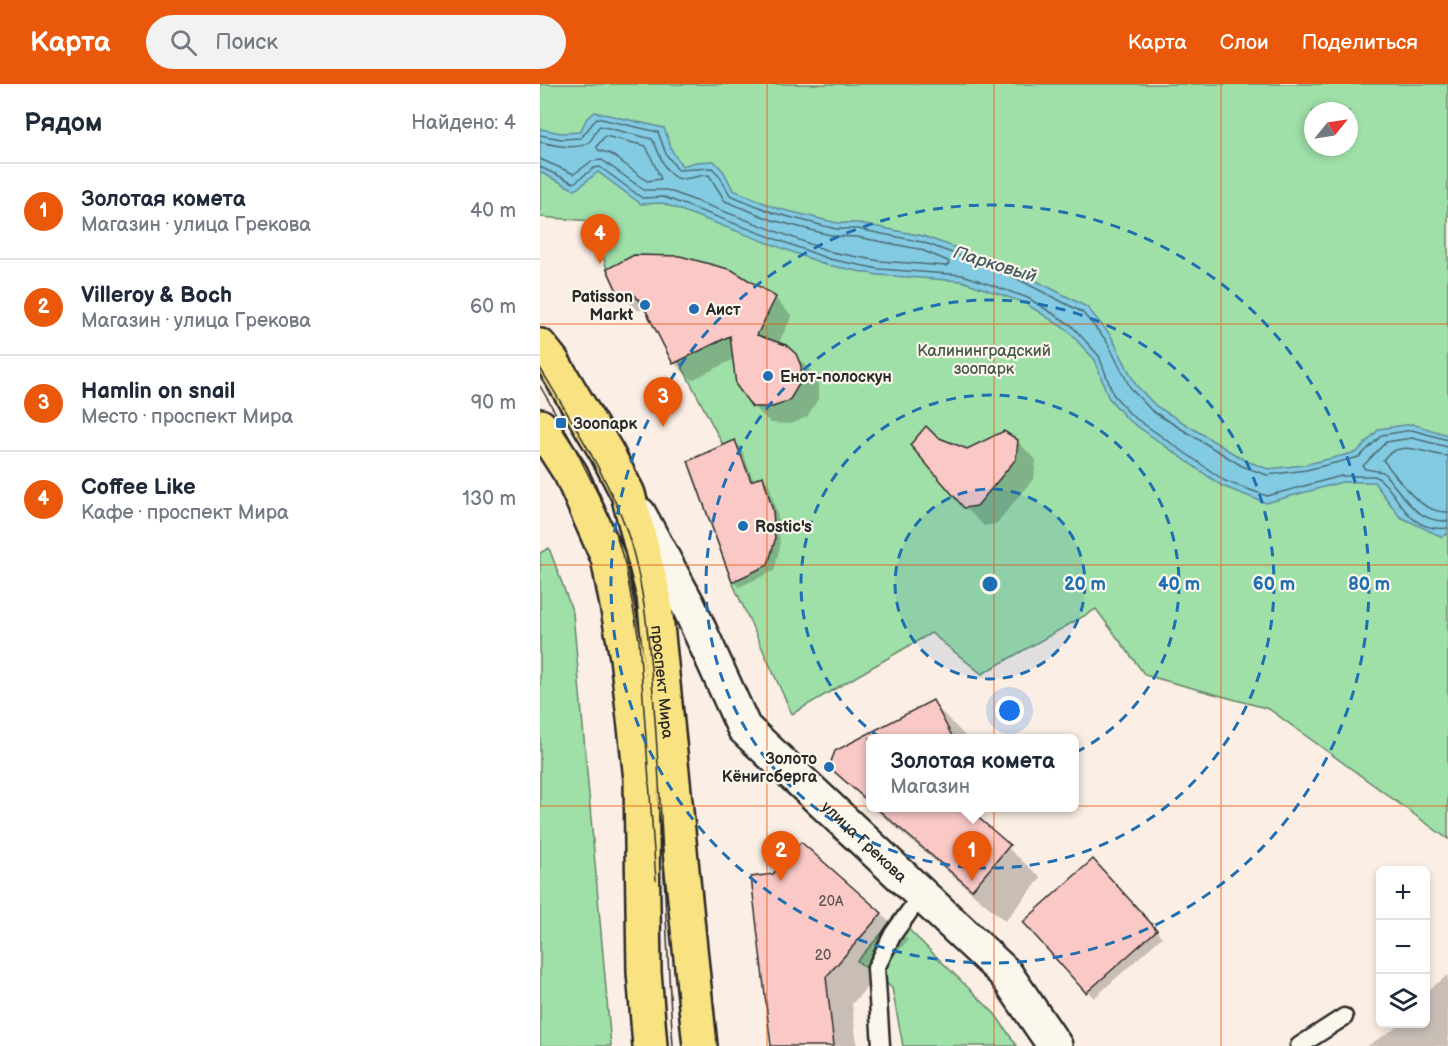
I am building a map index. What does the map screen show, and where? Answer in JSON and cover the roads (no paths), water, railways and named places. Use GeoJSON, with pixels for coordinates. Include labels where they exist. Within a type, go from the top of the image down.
{"type":"FeatureCollection","features":[{"type":"Feature","properties":{"kind":"main road","name":"проспект Мира"},"geometry":{"type":"LineString","coordinates":[[544,358],[607,453],[628,494],[654,596],[700,1046]]}},
{"type":"Feature","properties":{"kind":"main road","name":"проспект Мира"},"geometry":{"type":"LineString","coordinates":[[540,426],[571,474],[608,558],[627,657],[641,779],[644,972],[650,1046]]}},
{"type":"Feature","properties":{"kind":"street","name":"улица Грекова"},"geometry":{"type":"LineString","coordinates":[[628,494],[688,605],[744,728],[1005,973],[1055,1046]]}},
{"type":"Feature","properties":{"kind":"lane"},"geometry":{"type":"LineString","coordinates":[[881,1046],[876,968],[894,934],[922,894]]}},
{"type":"Feature","properties":{"kind":"lane"},"geometry":{"type":"LineString","coordinates":[[1299,1046],[1344,1017]]}},
{"type":"Feature","properties":{"kind":"water","name":"Парковый"},"geometry":{"type":"Polygon","coordinates":[[[595,112],[664,128],[672,151],[682,166],[714,161],[724,172],[733,190],[776,208],[837,223],[858,223],[923,236],[1007,266],[1087,307],[1111,336],[1136,385],[1156,406],[1244,460],[1268,469],[1304,465],[1357,452],[1379,429],[1412,424],[1448,435],[1448,533],[1442,537],[1400,517],[1374,482],[1342,482],[1266,503],[1222,486],[1127,419],[1108,397],[1095,360],[1067,330],[1025,303],[962,281],[878,275],[827,265],[662,203],[641,204],[598,172],[575,190],[540,172],[540,129],[561,133],[580,132],[587,118],[595,112]]]}},
{"type":"Feature","properties":{"kind":"tram line"},"geometry":{"type":"LineString","coordinates":[[540,368],[603,477],[621,515],[636,564],[646,616],[655,720],[673,1046]]}},
{"type":"Feature","properties":{"kind":"tram line"},"geometry":{"type":"LineString","coordinates":[[540,386],[571,440],[612,522],[625,564],[639,640],[656,880]]}},
{"type":"Feature","properties":{"kind":"place","name":"Coffee Like"},"geometry":{"type":"Point","coordinates":[600,264]}},
{"type":"Feature","properties":{"kind":"place","name":"Patisson Markt"},"geometry":{"type":"Point","coordinates":[645,305]}},
{"type":"Feature","properties":{"kind":"place","name":"Аист"},"geometry":{"type":"Point","coordinates":[694,309]}},
{"type":"Feature","properties":{"kind":"place","name":"Енот-полоскун"},"geometry":{"type":"Point","coordinates":[768,376]}},
{"type":"Feature","properties":{"kind":"place","name":"Зоопарк"},"geometry":{"type":"Point","coordinates":[561,423]}},
{"type":"Feature","properties":{"kind":"place","name":"Hamlin on snail"},"geometry":{"type":"Point","coordinates":[663,427]}},
{"type":"Feature","properties":{"kind":"place","name":"Rostic's"},"geometry":{"type":"Point","coordinates":[743,526]}},
{"type":"Feature","properties":{"kind":"place","name":"Золото Кёнигсберга"},"geometry":{"type":"Point","coordinates":[829,767]}},
{"type":"Feature","properties":{"kind":"place","name":"Villeroy & Boch"},"geometry":{"type":"Point","coordinates":[781,881]}},
{"type":"Feature","properties":{"kind":"place","name":"Золотая комета"},"geometry":{"type":"Point","coordinates":[972,881]}},
{"type":"Feature","properties":{"kind":"park label","name":"Калининградский зоопарк"},"geometry":{"type":"Point","coordinates":[984,359]}}]}
